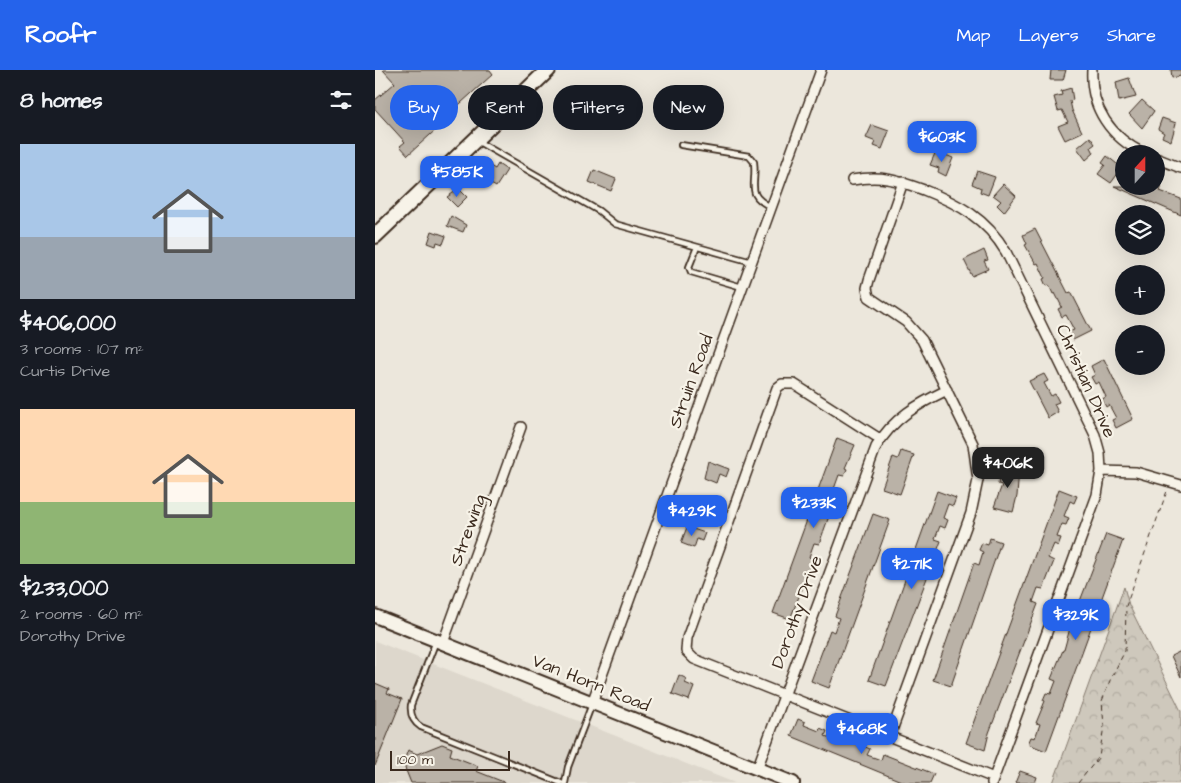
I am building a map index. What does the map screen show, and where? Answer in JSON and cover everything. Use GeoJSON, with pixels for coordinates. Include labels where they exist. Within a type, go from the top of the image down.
{"type":"FeatureCollection","features":[{"type":"Feature","properties":{"kind":"main road"},"geometry":{"type":"LineString","coordinates":[[375,236],[549,70]]}},
{"type":"Feature","properties":{"kind":"main road","name":"Van Horn Road"},"geometry":{"type":"LineString","coordinates":[[375,616],[793,783]]}},
{"type":"Feature","properties":{"kind":"street","name":"Struin Road"},"geometry":{"type":"LineString","coordinates":[[592,703],[821,70]]}},
{"type":"Feature","properties":{"kind":"street"},"geometry":{"type":"LineString","coordinates":[[1092,70],[1094,92],[1103,118],[1116,135],[1131,145]]}},
{"type":"Feature","properties":{"kind":"street"},"geometry":{"type":"LineString","coordinates":[[1165,162],[1181,168]]}},
{"type":"Feature","properties":{"kind":"street","name":"Christian Drive"},"geometry":{"type":"LineString","coordinates":[[852,180],[883,178],[903,182],[963,206],[983,222],[999,241],[1085,412],[1098,442],[1101,471],[1100,485],[1093,508],[993,780]]}},
{"type":"Feature","properties":{"kind":"street"},"geometry":{"type":"LineString","coordinates":[[889,736],[977,493],[978,472],[973,444],[927,348],[917,333],[897,314],[872,300],[867,292],[869,280],[903,182]]}},
{"type":"Feature","properties":{"kind":"street"},"geometry":{"type":"LineString","coordinates":[[881,439],[794,384],[788,383],[778,387],[774,393],[770,410],[687,638],[686,651],[694,659],[784,693],[993,780]]}},
{"type":"Feature","properties":{"kind":"street","name":"Dorothy Drive"},"geometry":{"type":"LineString","coordinates":[[757,769],[872,455],[881,439],[904,414],[924,401],[947,390]]}},
{"type":"Feature","properties":{"kind":"street","name":"Strewing"},"geometry":{"type":"LineString","coordinates":[[440,641],[521,427]]}},
{"type":"Feature","properties":{"kind":"street"},"geometry":{"type":"LineString","coordinates":[[1101,471],[1136,472],[1181,486]]}},
{"type":"Feature","properties":{"kind":"lane"},"geometry":{"type":"LineString","coordinates":[[475,140],[484,148],[599,211],[615,224],[751,262]]}},
{"type":"Feature","properties":{"kind":"lane"},"geometry":{"type":"LineString","coordinates":[[681,145],[749,156],[754,162],[753,191],[758,201],[771,208]]}},
{"type":"Feature","properties":{"kind":"lane"},"geometry":{"type":"LineString","coordinates":[[697,247],[689,268],[691,272],[743,287]]}},
{"type":"Feature","properties":{"kind":"lane"},"geometry":{"type":"LineString","coordinates":[[440,641],[411,705],[411,715],[415,722],[421,727],[561,783]]}},
{"type":"Feature","properties":{"kind":"lane"},"geometry":{"type":"LineString","coordinates":[[565,783],[568,766],[592,703]]}},
{"type":"Feature","properties":{"kind":"path"},"geometry":{"type":"LineString","coordinates":[[1078,783],[1099,757],[1104,726],[1102,701],[1125,651],[1126,606],[1167,490]]}},
{"type":"Feature","properties":{"kind":"shaded area"},"geometry":{"type":"Polygon","coordinates":[[[375,641],[735,783],[375,783],[375,641]]]}},
{"type":"Feature","properties":{"kind":"green space"},"geometry":{"type":"Polygon","coordinates":[[[1124,587],[1129,605],[1181,711],[1181,783],[1053,783],[1124,587]]]}},
{"type":"Feature","properties":{"kind":"building"},"geometry":{"type":"Polygon","coordinates":[[[383,70],[490,70],[493,74],[481,85],[468,85],[468,97],[458,106],[458,85],[393,85],[395,83],[383,70]]]}},
{"type":"Feature","properties":{"kind":"building"},"geometry":{"type":"Polygon","coordinates":[[[1051,70],[1066,70],[1063,80],[1050,80],[1051,70]]]}},
{"type":"Feature","properties":{"kind":"building"},"geometry":{"type":"Polygon","coordinates":[[[1171,70],[1181,70],[1181,76],[1172,78],[1171,70]]]}},
{"type":"Feature","properties":{"kind":"building"},"geometry":{"type":"Polygon","coordinates":[[[1129,78],[1136,97],[1119,101],[1116,82],[1129,78]]]}},
{"type":"Feature","properties":{"kind":"building"},"geometry":{"type":"Polygon","coordinates":[[[390,87],[390,126],[375,109],[375,100],[390,87]]]}},
{"type":"Feature","properties":{"kind":"building"},"geometry":{"type":"Polygon","coordinates":[[[1071,88],[1073,100],[1070,101],[1072,110],[1082,132],[1065,140],[1058,126],[1068,122],[1062,110],[1058,111],[1054,97],[1062,95],[1061,91],[1071,88]]]}},
{"type":"Feature","properties":{"kind":"building"},"geometry":{"type":"Polygon","coordinates":[[[1142,100],[1154,111],[1142,128],[1129,114],[1142,100]]]}},
{"type":"Feature","properties":{"kind":"building"},"geometry":{"type":"Polygon","coordinates":[[[1162,118],[1176,123],[1171,141],[1162,137],[1164,133],[1158,129],[1162,118]]]}},
{"type":"Feature","properties":{"kind":"building"},"geometry":{"type":"Polygon","coordinates":[[[872,125],[889,131],[882,149],[874,146],[876,142],[866,138],[872,125]]]}},
{"type":"Feature","properties":{"kind":"building"},"geometry":{"type":"Polygon","coordinates":[[[394,130],[436,130],[408,155],[400,146],[405,142],[394,130]]]}},
{"type":"Feature","properties":{"kind":"building"},"geometry":{"type":"Polygon","coordinates":[[[1090,137],[1095,144],[1091,147],[1094,153],[1086,160],[1077,148],[1090,137]]]}},
{"type":"Feature","properties":{"kind":"building"},"geometry":{"type":"Polygon","coordinates":[[[936,151],[953,158],[946,176],[938,172],[939,168],[930,165],[936,151]]]}},
{"type":"Feature","properties":{"kind":"building"},"geometry":{"type":"Polygon","coordinates":[[[1107,156],[1115,162],[1115,178],[1111,183],[1098,174],[1105,165],[1102,163],[1107,156]]]}},
{"type":"Feature","properties":{"kind":"building"},"geometry":{"type":"Polygon","coordinates":[[[487,164],[495,169],[498,164],[507,170],[496,187],[481,178],[487,164]]]}},
{"type":"Feature","properties":{"kind":"building"},"geometry":{"type":"Polygon","coordinates":[[[594,170],[616,179],[611,191],[589,182],[594,170]]]}},
{"type":"Feature","properties":{"kind":"building"},"geometry":{"type":"Polygon","coordinates":[[[977,171],[995,177],[988,195],[980,192],[981,188],[972,184],[977,171]]]}},
{"type":"Feature","properties":{"kind":"building"},"geometry":{"type":"Polygon","coordinates":[[[1003,184],[1016,196],[1004,212],[997,205],[1001,201],[993,195],[1003,184]]]}},
{"type":"Feature","properties":{"kind":"building"},"geometry":{"type":"Polygon","coordinates":[[[459,189],[467,197],[457,207],[447,197],[459,189]]]}},
{"type":"Feature","properties":{"kind":"building"},"geometry":{"type":"Polygon","coordinates":[[[1165,193],[1181,199],[1181,215],[1165,208],[1165,205],[1158,205],[1135,195],[1165,195],[1165,193]]]}},
{"type":"Feature","properties":{"kind":"building"},"geometry":{"type":"Polygon","coordinates":[[[451,216],[466,225],[463,232],[447,226],[451,216]]]}},
{"type":"Feature","properties":{"kind":"building"},"geometry":{"type":"Polygon","coordinates":[[[1035,229],[1068,293],[1071,292],[1091,331],[1073,340],[1069,332],[1074,330],[1066,315],[1062,317],[1058,309],[1062,307],[1055,293],[1053,294],[1049,285],[1046,286],[1043,279],[1045,278],[1038,263],[1036,264],[1025,245],[1027,244],[1023,235],[1035,229]]]}},
{"type":"Feature","properties":{"kind":"building"},"geometry":{"type":"Polygon","coordinates":[[[432,231],[446,236],[443,244],[437,242],[436,246],[428,243],[432,231]]]}},
{"type":"Feature","properties":{"kind":"building"},"geometry":{"type":"Polygon","coordinates":[[[984,250],[988,260],[984,261],[988,269],[972,276],[964,260],[984,250]]]}},
{"type":"Feature","properties":{"kind":"building"},"geometry":{"type":"Polygon","coordinates":[[[1104,359],[1133,419],[1116,428],[1112,420],[1116,418],[1109,405],[1106,407],[1102,399],[1106,397],[1099,382],[1095,384],[1091,377],[1095,375],[1091,366],[1104,359]]]}},
{"type":"Feature","properties":{"kind":"building"},"geometry":{"type":"Polygon","coordinates":[[[1044,374],[1048,381],[1044,383],[1051,396],[1055,394],[1059,402],[1054,404],[1058,412],[1048,418],[1029,381],[1044,374]]]}},
{"type":"Feature","properties":{"kind":"building"},"geometry":{"type":"Polygon","coordinates":[[[837,438],[855,445],[845,468],[847,469],[844,476],[839,475],[834,489],[838,491],[819,544],[814,543],[809,557],[814,559],[790,619],[773,613],[837,438]]]}},
{"type":"Feature","properties":{"kind":"building"},"geometry":{"type":"Polygon","coordinates":[[[901,451],[914,455],[900,494],[882,488],[893,457],[898,459],[901,451]]]}},
{"type":"Feature","properties":{"kind":"building"},"geometry":{"type":"Polygon","coordinates":[[[708,461],[729,469],[726,477],[719,474],[716,483],[704,478],[708,461]]]}},
{"type":"Feature","properties":{"kind":"building"},"geometry":{"type":"Polygon","coordinates":[[[1001,467],[1019,469],[1017,496],[1013,512],[994,507],[1002,485],[998,484],[1001,467]]]}},
{"type":"Feature","properties":{"kind":"building"},"geometry":{"type":"Polygon","coordinates":[[[1059,489],[1077,496],[1074,503],[1070,501],[1064,516],[1069,518],[1066,525],[1062,524],[1057,537],[1061,538],[1058,546],[1054,544],[1048,558],[1054,561],[1043,589],[1038,588],[1033,602],[1038,604],[989,733],[985,750],[966,743],[1059,489]]]}},
{"type":"Feature","properties":{"kind":"building"},"geometry":{"type":"Polygon","coordinates":[[[937,491],[956,498],[953,506],[948,504],[943,518],[948,520],[945,528],[940,526],[935,539],[941,541],[886,686],[869,680],[937,491]]]}},
{"type":"Feature","properties":{"kind":"building"},"geometry":{"type":"Polygon","coordinates":[[[873,514],[890,520],[829,688],[811,681],[830,630],[834,632],[839,618],[835,616],[873,514]]]}},
{"type":"Feature","properties":{"kind":"building"},"geometry":{"type":"Polygon","coordinates":[[[687,527],[705,533],[702,541],[697,539],[694,548],[681,543],[687,527]]]}},
{"type":"Feature","properties":{"kind":"building"},"geometry":{"type":"Polygon","coordinates":[[[1106,534],[1123,540],[1046,751],[1028,744],[1031,737],[1035,738],[1040,724],[1036,723],[1045,701],[1043,700],[1046,693],[1051,694],[1056,681],[1051,679],[1064,650],[1070,628],[1075,630],[1080,616],[1075,614],[1106,534]]]}},
{"type":"Feature","properties":{"kind":"building"},"geometry":{"type":"Polygon","coordinates":[[[990,538],[1001,542],[951,686],[933,680],[974,563],[979,565],[983,552],[979,550],[982,543],[988,545],[990,538]]]}},
{"type":"Feature","properties":{"kind":"building"},"geometry":{"type":"Polygon","coordinates":[[[1181,651],[1181,677],[1171,656],[1181,651]]]}},
{"type":"Feature","properties":{"kind":"building"},"geometry":{"type":"Polygon","coordinates":[[[679,675],[687,679],[685,683],[694,687],[689,700],[672,694],[679,675]]]}},
{"type":"Feature","properties":{"kind":"building"},"geometry":{"type":"Polygon","coordinates":[[[375,683],[389,689],[387,693],[402,699],[375,766],[375,683]]]}},
{"type":"Feature","properties":{"kind":"building"},"geometry":{"type":"Polygon","coordinates":[[[798,719],[805,722],[804,725],[819,731],[820,728],[827,731],[825,736],[838,741],[840,736],[870,749],[867,755],[881,760],[883,754],[934,774],[930,783],[906,783],[791,736],[798,719]]]}},
{"type":"Feature","properties":{"kind":"building"},"geometry":{"type":"Polygon","coordinates":[[[442,744],[452,748],[450,755],[478,766],[476,771],[506,783],[411,783],[403,763],[408,750],[417,754],[442,744]]]}},
{"type":"Feature","properties":{"kind":"building"},"geometry":{"type":"Polygon","coordinates":[[[1020,771],[1037,777],[1035,783],[1015,783],[1020,771]]]}}]}
